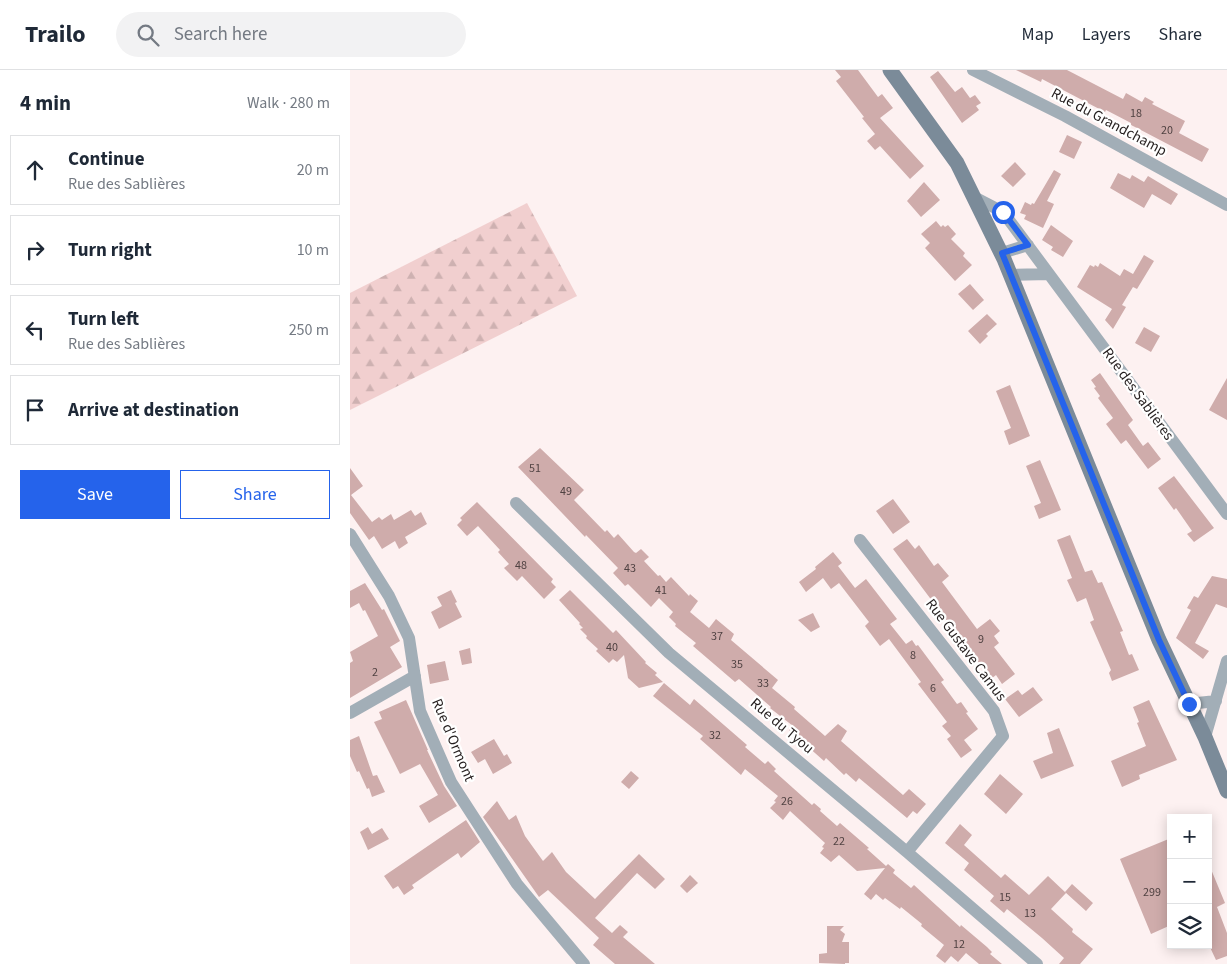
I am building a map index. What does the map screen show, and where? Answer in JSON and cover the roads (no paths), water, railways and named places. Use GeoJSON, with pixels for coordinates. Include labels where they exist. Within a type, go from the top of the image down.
{"type":"FeatureCollection","features":[{"type":"Feature","properties":{"kind":"main road"},"geometry":{"type":"LineString","coordinates":[[890,70],[957,163],[1002,253],[1159,640],[1205,737],[1227,791]]}},
{"type":"Feature","properties":{"kind":"street","name":"Rue du Grandchamp"},"geometry":{"type":"LineString","coordinates":[[973,70],[1065,116],[1227,205]]}},
{"type":"Feature","properties":{"kind":"street","name":"Rue des Sablières"},"geometry":{"type":"LineString","coordinates":[[974,197],[1003,212],[1227,514]]}},
{"type":"Feature","properties":{"kind":"street"},"geometry":{"type":"LineString","coordinates":[[1002,253],[1028,245]]}},
{"type":"Feature","properties":{"kind":"street"},"geometry":{"type":"LineString","coordinates":[[1011,275],[1049,274]]}},
{"type":"Feature","properties":{"kind":"street","name":"Rue du Tyou"},"geometry":{"type":"LineString","coordinates":[[516,504],[668,653],[907,852],[1037,964]]}},
{"type":"Feature","properties":{"kind":"street","name":"Rue d'Ormont"},"geometry":{"type":"LineString","coordinates":[[350,534],[389,596],[409,638],[420,711],[451,782],[517,884],[584,964]]}},
{"type":"Feature","properties":{"kind":"street","name":"Rue Gustave Camus"},"geometry":{"type":"LineString","coordinates":[[860,540],[994,711],[1003,736],[907,852]]}},
{"type":"Feature","properties":{"kind":"street"},"geometry":{"type":"LineString","coordinates":[[1205,737],[1227,661]]}},
{"type":"Feature","properties":{"kind":"street"},"geometry":{"type":"LineString","coordinates":[[350,713],[415,676]]}},
{"type":"Feature","properties":{"kind":"street"},"geometry":{"type":"LineString","coordinates":[[1189,704],[1216,701]]}}]}
